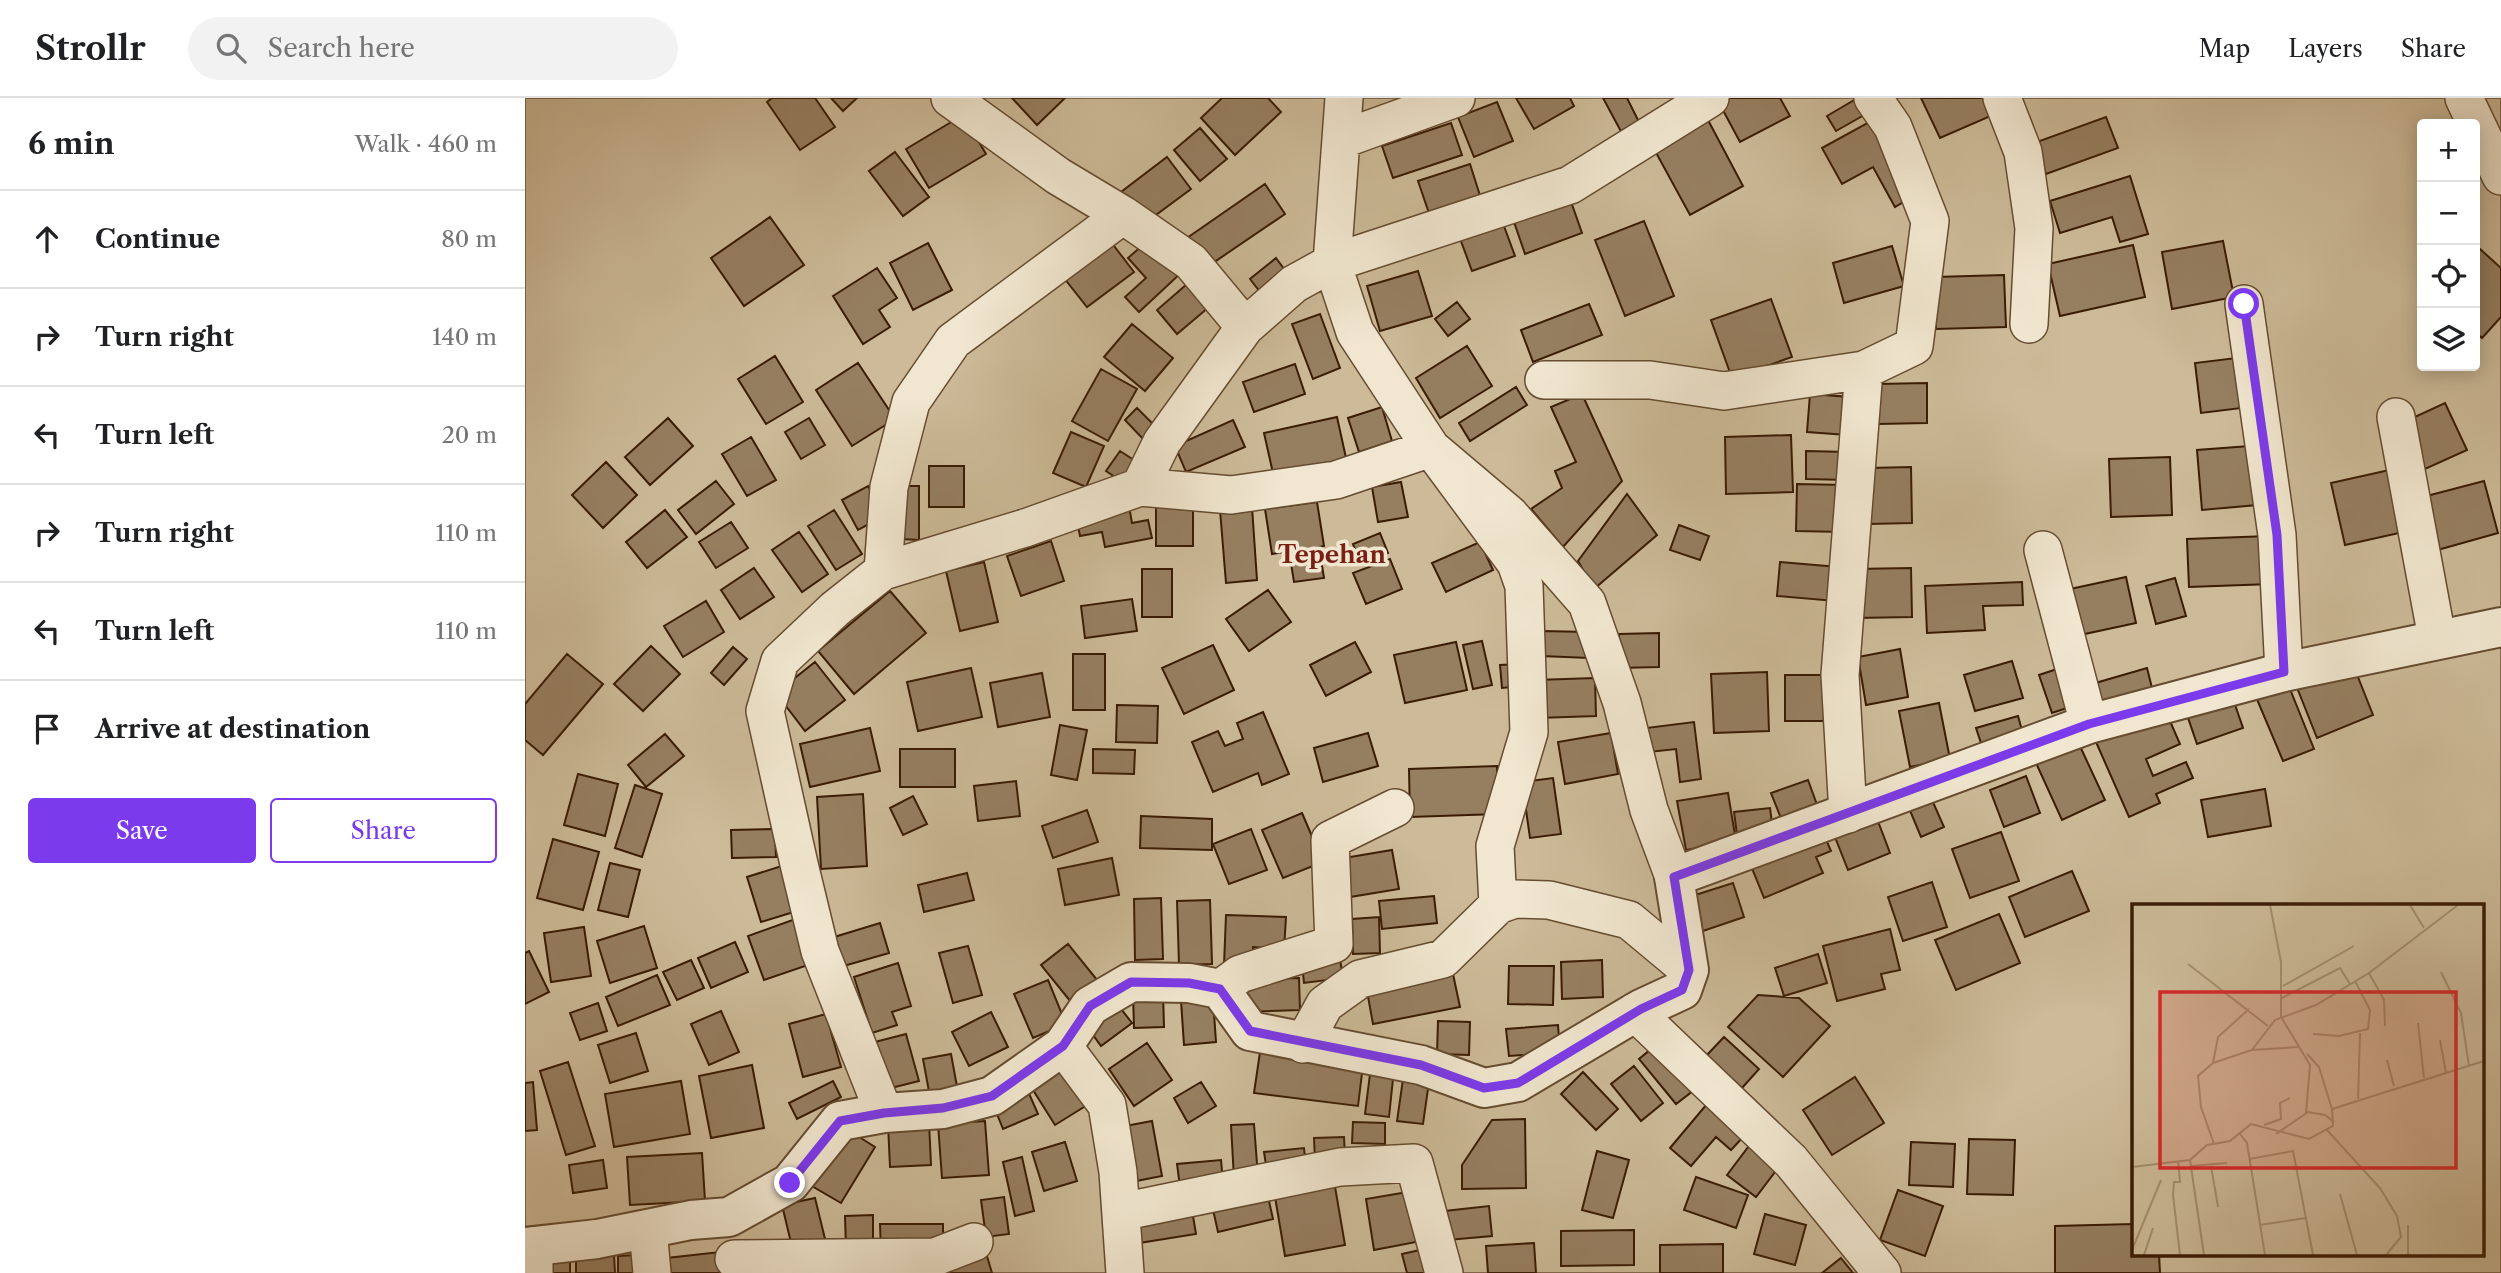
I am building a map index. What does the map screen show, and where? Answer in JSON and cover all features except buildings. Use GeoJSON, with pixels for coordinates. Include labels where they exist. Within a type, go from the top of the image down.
{"type":"FeatureCollection","features":[{"type":"Feature","properties":{"kind":"street"},"geometry":{"type":"LineString","coordinates":[[950,98],[1058,176],[1123,215],[1191,262],[1245,327]]}},
{"type":"Feature","properties":{"kind":"street"},"geometry":{"type":"LineString","coordinates":[[1344,98],[1332,263],[1355,332],[1431,448],[1515,564],[1524,586],[1529,732],[1495,846],[1498,905]]}},
{"type":"Feature","properties":{"kind":"street"},"geometry":{"type":"LineString","coordinates":[[1343,139],[1456,98]]}},
{"type":"Feature","properties":{"kind":"street"},"geometry":{"type":"LineString","coordinates":[[1140,487],[1162,442],[1245,327],[1294,284],[1332,263],[1570,186],[1710,98]]}},
{"type":"Feature","properties":{"kind":"street"},"geometry":{"type":"LineString","coordinates":[[1544,380],[1650,380],[1724,391],[1864,370],[1914,346],[1930,221],[1893,127],[1873,98]]}},
{"type":"Feature","properties":{"kind":"street"},"geometry":{"type":"LineString","coordinates":[[2002,98],[2023,152],[2034,228],[2029,324]]}},
{"type":"Feature","properties":{"kind":"street"},"geometry":{"type":"LineString","coordinates":[[2464,98],[2501,176]]}},
{"type":"Feature","properties":{"kind":"street"},"geometry":{"type":"LineString","coordinates":[[883,571],[889,487],[911,402],[953,341],[1123,215]]}},
{"type":"Feature","properties":{"kind":"street"},"geometry":{"type":"LineString","coordinates":[[2244,304],[2277,535],[2284,672]]}},
{"type":"Feature","properties":{"kind":"street"},"geometry":{"type":"LineString","coordinates":[[1848,814],[1840,675],[1864,370]]}},
{"type":"Feature","properties":{"kind":"street"},"geometry":{"type":"LineString","coordinates":[[2396,417],[2437,638]]}},
{"type":"Feature","properties":{"kind":"street"},"geometry":{"type":"LineString","coordinates":[[884,1113],[820,951],[765,711],[780,661],[835,609],[883,571],[1025,527],[1140,487],[1231,495],[1336,480],[1431,448]]}},
{"type":"Feature","properties":{"kind":"street"},"geometry":{"type":"LineString","coordinates":[[531,1255],[691,1220],[730,1217],[790,1183],[840,1121],[884,1113],[943,1108],[992,1096],[1063,1046],[1090,1006],[1131,982],[1189,983],[1220,989],[1250,1031],[1303,1044],[1421,1065],[1484,1088],[1518,1083],[1636,1012],[1682,990],[1689,970],[1674,877],[1649,810],[1622,704],[1587,603],[1509,514],[1431,448]]}},
{"type":"Feature","properties":{"kind":"street"},"geometry":{"type":"LineString","coordinates":[[2043,550],[2089,724]]}},
{"type":"Feature","properties":{"kind":"street"},"geometry":{"type":"LineString","coordinates":[[1674,877],[2089,724],[2284,672],[2437,638],[2501,627]]}},
{"type":"Feature","properties":{"kind":"street"},"geometry":{"type":"LineString","coordinates":[[1220,989],[1240,974],[1335,944],[1330,840],[1395,808]]}},
{"type":"Feature","properties":{"kind":"street"},"geometry":{"type":"LineString","coordinates":[[1303,1044],[1325,1004],[1360,979],[1443,959],[1498,905],[1515,899],[1549,900],[1629,920],[1689,970]]}},
{"type":"Feature","properties":{"kind":"street"},"geometry":{"type":"LineString","coordinates":[[1636,1012],[1791,1161],[1882,1273]]}},
{"type":"Feature","properties":{"kind":"street"},"geometry":{"type":"LineString","coordinates":[[1063,1046],[1107,1105],[1121,1212],[1125,1273]]}},
{"type":"Feature","properties":{"kind":"street"},"geometry":{"type":"LineString","coordinates":[[1121,1212],[1340,1167],[1414,1163],[1444,1273]]}},
{"type":"Feature","properties":{"kind":"street"},"geometry":{"type":"LineString","coordinates":[[730,1217],[735,1266],[871,1265],[935,1257],[974,1242]]}},
{"type":"Feature","properties":{"kind":"street"},"geometry":{"type":"LineString","coordinates":[[648,1229],[652,1273]]}},
{"type":"Feature","properties":{"kind":"shaded area"},"geometry":{"type":"Polygon","coordinates":[[[525,98],[2501,98],[2501,1273],[525,1273],[525,98]]]}},
{"type":"Feature","properties":{"kind":"district","name":"Tepehan"},"geometry":{"type":"Point","coordinates":[1332,555]}},
{"type":"Feature","properties":{"kind":"route"},"geometry":{"type":"LineString","coordinates":[[790,1183],[840,1121],[884,1113],[943,1108],[992,1096],[1063,1046],[1090,1006],[1131,982],[1189,983],[1220,989],[1250,1031],[1303,1044],[1421,1065],[1484,1088],[1518,1083],[1641,1009],[1682,990],[1689,970],[1684,924],[1674,877],[2089,724],[2284,672],[2277,535],[2244,304]]}}]}
